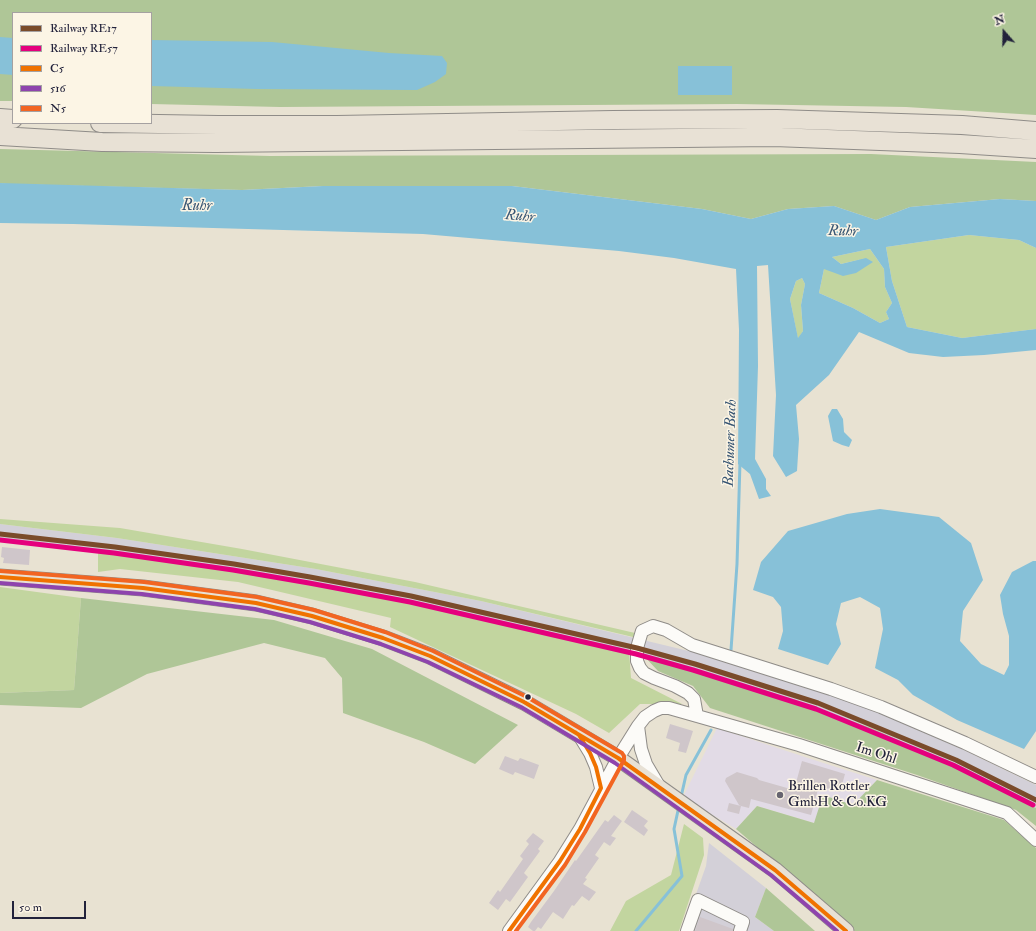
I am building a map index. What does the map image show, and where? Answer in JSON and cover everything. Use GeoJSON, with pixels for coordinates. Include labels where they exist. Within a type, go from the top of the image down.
{"type":"FeatureCollection","features":[{"type":"Feature","properties":{"kind":"highway"},"geometry":{"type":"LineString","coordinates":[[0,118],[12,119]]}},
{"type":"Feature","properties":{"kind":"highway"},"geometry":{"type":"LineString","coordinates":[[152,124],[337,125],[613,120],[777,119],[962,125],[1036,131]]}},
{"type":"Feature","properties":{"kind":"highway"},"geometry":{"type":"LineString","coordinates":[[0,136],[102,142],[216,144],[774,137],[960,144],[1036,149]]}},
{"type":"Feature","properties":{"kind":"main road"},"geometry":{"type":"LineString","coordinates":[[0,577],[143,588],[256,603],[312,616],[383,638],[430,656],[524,702],[618,758],[775,870],[846,931]]}},
{"type":"Feature","properties":{"kind":"street"},"geometry":{"type":"LineString","coordinates":[[697,716],[694,699],[688,693],[644,673],[636,662],[637,648],[642,631],[653,626],[666,630],[692,645],[881,707],[965,743],[1036,778]]}},
{"type":"Feature","properties":{"kind":"street","name":"Im Ohl"},"geometry":{"type":"LineString","coordinates":[[638,726],[645,717],[654,711],[661,708],[669,708],[799,745],[1007,813],[1036,840]]}},
{"type":"Feature","properties":{"kind":"street"},"geometry":{"type":"LineString","coordinates":[[509,931],[560,861],[580,828],[618,758],[638,726]]}},
{"type":"Feature","properties":{"kind":"street"},"geometry":{"type":"LineString","coordinates":[[638,726],[641,749],[646,764],[659,786]]}},
{"type":"Feature","properties":{"kind":"street"},"geometry":{"type":"LineString","coordinates":[[580,734],[593,760],[601,788]]}},
{"type":"Feature","properties":{"kind":"street"},"geometry":{"type":"LineString","coordinates":[[687,931],[698,900],[743,922],[740,931]]}},
{"type":"Feature","properties":{"kind":"shaded area"},"geometry":{"type":"Polygon","coordinates":[[[0,524],[117,538],[316,569],[481,601],[697,653],[769,674],[823,692],[879,713],[962,749],[1036,785],[1036,808],[1021,799],[762,689],[629,651],[411,601],[233,568],[0,538],[0,524]]]}},
{"type":"Feature","properties":{"kind":"shaded area"},"geometry":{"type":"Polygon","coordinates":[[[717,728],[877,780],[853,806],[814,823],[757,806],[736,829],[683,797],[717,728]]]}},
{"type":"Feature","properties":{"kind":"shaded area"},"geometry":{"type":"Polygon","coordinates":[[[709,843],[766,888],[755,917],[774,931],[683,931],[706,866],[709,843]]]}},
{"type":"Feature","properties":{"kind":"green space"},"geometry":{"type":"Polygon","coordinates":[[[0,0],[1036,0],[1036,115],[906,107],[737,104],[280,107],[152,104],[152,12],[12,12],[12,101],[0,101],[0,0]]]}},
{"type":"Feature","properties":{"kind":"green space"},"geometry":{"type":"Polygon","coordinates":[[[0,149],[270,156],[871,154],[1036,162],[1036,201],[1000,199],[910,207],[876,220],[834,206],[788,209],[751,219],[702,209],[512,186],[323,186],[242,190],[7,184],[0,183],[0,149]]]}},
{"type":"Feature","properties":{"kind":"green space"},"geometry":{"type":"Polygon","coordinates":[[[969,235],[1019,240],[1036,248],[1036,329],[962,338],[907,327],[892,281],[886,247],[969,235]]]}},
{"type":"Feature","properties":{"kind":"green space"},"geometry":{"type":"Polygon","coordinates":[[[870,249],[884,269],[885,287],[892,303],[886,312],[889,319],[880,323],[853,308],[819,293],[824,269],[866,258],[841,264],[832,257],[870,249]]]}},
{"type":"Feature","properties":{"kind":"green space"},"geometry":{"type":"Polygon","coordinates":[[[802,278],[805,284],[801,305],[803,331],[798,339],[790,299],[796,281],[802,278]]]}},
{"type":"Feature","properties":{"kind":"green space"},"geometry":{"type":"Polygon","coordinates":[[[0,519],[120,528],[242,549],[415,582],[635,633],[633,637],[481,601],[316,569],[117,538],[0,524],[0,519]]]}},
{"type":"Feature","properties":{"kind":"green space"},"geometry":{"type":"Polygon","coordinates":[[[98,550],[233,568],[411,601],[629,651],[631,678],[682,704],[640,704],[609,733],[576,714],[390,627],[391,618],[238,582],[120,569],[98,572],[98,550]]]}},
{"type":"Feature","properties":{"kind":"green space"},"geometry":{"type":"Polygon","coordinates":[[[0,587],[81,598],[74,690],[0,693],[0,587]]]}},
{"type":"Feature","properties":{"kind":"green space"},"geometry":{"type":"Polygon","coordinates":[[[81,598],[274,620],[372,649],[518,725],[475,764],[424,742],[343,713],[342,678],[325,658],[264,643],[147,674],[81,708],[0,705],[0,693],[74,690],[81,598]]]}},
{"type":"Feature","properties":{"kind":"green space"},"geometry":{"type":"Polygon","coordinates":[[[644,656],[762,689],[871,728],[954,765],[1036,808],[1036,826],[1016,810],[917,775],[710,708],[693,686],[658,671],[644,656]]]}},
{"type":"Feature","properties":{"kind":"green space"},"geometry":{"type":"Polygon","coordinates":[[[877,780],[1004,820],[1036,848],[1036,931],[855,931],[736,829],[757,806],[814,823],[823,795],[853,805],[877,780]]]}},
{"type":"Feature","properties":{"kind":"green space"},"geometry":{"type":"Polygon","coordinates":[[[684,824],[703,838],[704,855],[679,931],[610,931],[626,901],[671,875],[684,824]]]}},
{"type":"Feature","properties":{"kind":"green space"},"geometry":{"type":"Polygon","coordinates":[[[766,888],[815,931],[774,931],[755,917],[766,888]]]}},
{"type":"Feature","properties":{"kind":"water"},"geometry":{"type":"Polygon","coordinates":[[[0,37],[12,38],[12,75],[0,74],[0,37]]]}},
{"type":"Feature","properties":{"kind":"water"},"geometry":{"type":"Polygon","coordinates":[[[152,40],[272,42],[389,53],[442,56],[447,63],[446,74],[435,82],[417,90],[257,89],[152,86],[152,40]]]}},
{"type":"Feature","properties":{"kind":"water"},"geometry":{"type":"Polygon","coordinates":[[[678,66],[732,66],[732,95],[678,95],[678,66]]]}},
{"type":"Feature","properties":{"kind":"water","name":"Ruhr"},"geometry":{"type":"Polygon","coordinates":[[[0,183],[242,190],[323,186],[512,186],[702,209],[751,219],[788,209],[834,206],[876,220],[910,207],[1000,199],[1036,201],[1036,248],[1019,240],[969,235],[886,247],[892,281],[907,327],[962,338],[1036,329],[1036,350],[943,357],[909,353],[859,332],[829,375],[796,405],[799,439],[797,471],[786,477],[773,456],[776,395],[768,265],[757,266],[758,366],[755,459],[766,479],[766,489],[771,496],[759,499],[750,474],[738,464],[739,330],[736,269],[674,258],[619,251],[423,234],[0,223],[0,183]],[[870,249],[832,257],[841,264],[866,258],[873,262],[856,273],[843,276],[824,269],[819,293],[853,308],[880,323],[889,319],[886,312],[892,303],[885,287],[884,269],[870,249]],[[802,278],[796,281],[790,299],[798,338],[803,331],[801,305],[805,284],[802,278]]]}},
{"type":"Feature","properties":{"kind":"water"},"geometry":{"type":"Polygon","coordinates":[[[832,409],[837,409],[843,419],[844,432],[852,440],[849,447],[833,441],[828,416],[832,409]]]}},
{"type":"Feature","properties":{"kind":"water"},"geometry":{"type":"Polygon","coordinates":[[[880,509],[939,517],[971,543],[983,580],[963,611],[960,641],[981,664],[1004,675],[1009,665],[1009,636],[1000,595],[1012,572],[1033,561],[1036,561],[1036,731],[1024,749],[957,720],[913,695],[898,680],[875,668],[883,629],[880,608],[860,597],[841,603],[836,624],[841,644],[828,665],[778,649],[783,631],[781,607],[773,597],[753,590],[761,562],[788,531],[847,514],[880,509]]]}},
{"type":"Feature","properties":{"kind":"building"},"geometry":{"type":"Polygon","coordinates":[[[2,547],[30,550],[29,565],[3,563],[4,558],[1,557],[2,547]]]}},
{"type":"Feature","properties":{"kind":"building"},"geometry":{"type":"Polygon","coordinates":[[[670,724],[693,731],[686,753],[678,751],[680,743],[666,738],[670,724]]]}},
{"type":"Feature","properties":{"kind":"building"},"geometry":{"type":"Polygon","coordinates":[[[505,756],[518,761],[520,758],[539,765],[534,779],[515,772],[513,775],[499,769],[505,756]]]}},
{"type":"Feature","properties":{"kind":"building","name":"Brillen Rottler GmbH & Co.KG"},"geometry":{"type":"Polygon","coordinates":[[[802,761],[845,774],[840,792],[819,786],[811,815],[751,799],[749,808],[741,806],[725,781],[726,778],[737,772],[794,790],[802,761]]]}},
{"type":"Feature","properties":{"kind":"building"},"geometry":{"type":"Polygon","coordinates":[[[729,803],[741,806],[739,814],[727,811],[729,803]]]}},
{"type":"Feature","properties":{"kind":"building"},"geometry":{"type":"Polygon","coordinates":[[[632,810],[648,821],[644,826],[648,830],[644,836],[624,822],[632,810]]]}},
{"type":"Feature","properties":{"kind":"building"},"geometry":{"type":"Polygon","coordinates":[[[614,815],[622,821],[611,836],[616,838],[610,846],[604,842],[595,855],[599,858],[585,878],[587,879],[583,884],[596,892],[589,901],[582,896],[574,906],[572,905],[563,919],[553,912],[541,929],[538,927],[535,931],[533,931],[528,927],[531,922],[605,820],[608,822],[614,815]]]}},
{"type":"Feature","properties":{"kind":"building"},"geometry":{"type":"Polygon","coordinates":[[[533,833],[544,841],[538,849],[540,851],[524,873],[528,877],[510,902],[506,899],[498,910],[489,903],[498,890],[500,892],[523,859],[520,856],[529,844],[526,841],[533,833]]]}},
{"type":"Feature","properties":{"kind":"building"},"geometry":{"type":"Polygon","coordinates":[[[700,917],[733,929],[733,931],[695,931],[700,917]]]}},
{"type":"Feature","properties":{"kind":"waterway","name":"Bachumer Bach"},"geometry":{"type":"LineString","coordinates":[[731,650],[737,564],[740,462]]}},
{"type":"Feature","properties":{"kind":"waterway","name":"Bachumer Bach"},"geometry":{"type":"LineString","coordinates":[[681,797],[686,775],[711,730]]}},
{"type":"Feature","properties":{"kind":"waterway","name":"Bachumer Bach"},"geometry":{"type":"LineString","coordinates":[[636,931],[682,876],[674,829],[679,806]]}},
{"type":"Feature","properties":{"kind":"rail line","name":"RE17"},"geometry":{"type":"LineString","coordinates":[[0,534],[115,547],[234,564],[310,577],[411,596],[637,648],[695,664],[818,703],[956,760],[1036,800]]}},
{"type":"Feature","properties":{"kind":"rail line","name":"RE57"},"geometry":{"type":"LineString","coordinates":[[0,540],[114,553],[233,570],[309,583],[410,602],[636,654],[693,670],[816,709],[953,765],[1033,805]]}},
{"type":"Feature","properties":{"kind":"transit line","name":"N5"},"geometry":{"type":"LineString","coordinates":[[0,571],[144,582],[257,597],[314,610],[385,632],[433,651],[527,697],[622,753],[624,760],[585,832],[565,865],[516,931]]}},
{"type":"Feature","properties":{"kind":"transit line","name":"C5"},"geometry":{"type":"LineString","coordinates":[[0,577],[143,588],[256,603],[312,616],[383,638],[430,656],[524,702],[618,758],[775,870],[846,931]]}},
{"type":"Feature","properties":{"kind":"transit line","name":"516"},"geometry":{"type":"LineString","coordinates":[[0,583],[142,594],[255,609],[310,622],[381,644],[428,662],[521,707],[615,763],[771,875],[837,931]]}},
{"type":"Feature","properties":{"kind":"transit line","name":"C5"},"geometry":{"type":"LineString","coordinates":[[509,931],[560,861],[580,829],[601,788],[596,767],[590,753],[579,735],[575,732]]}},
{"type":"Feature","properties":{"kind":"place","name":"Brillen Rottler GmbH & Co.KG"},"geometry":{"type":"Point","coordinates":[780,795]}}]}
